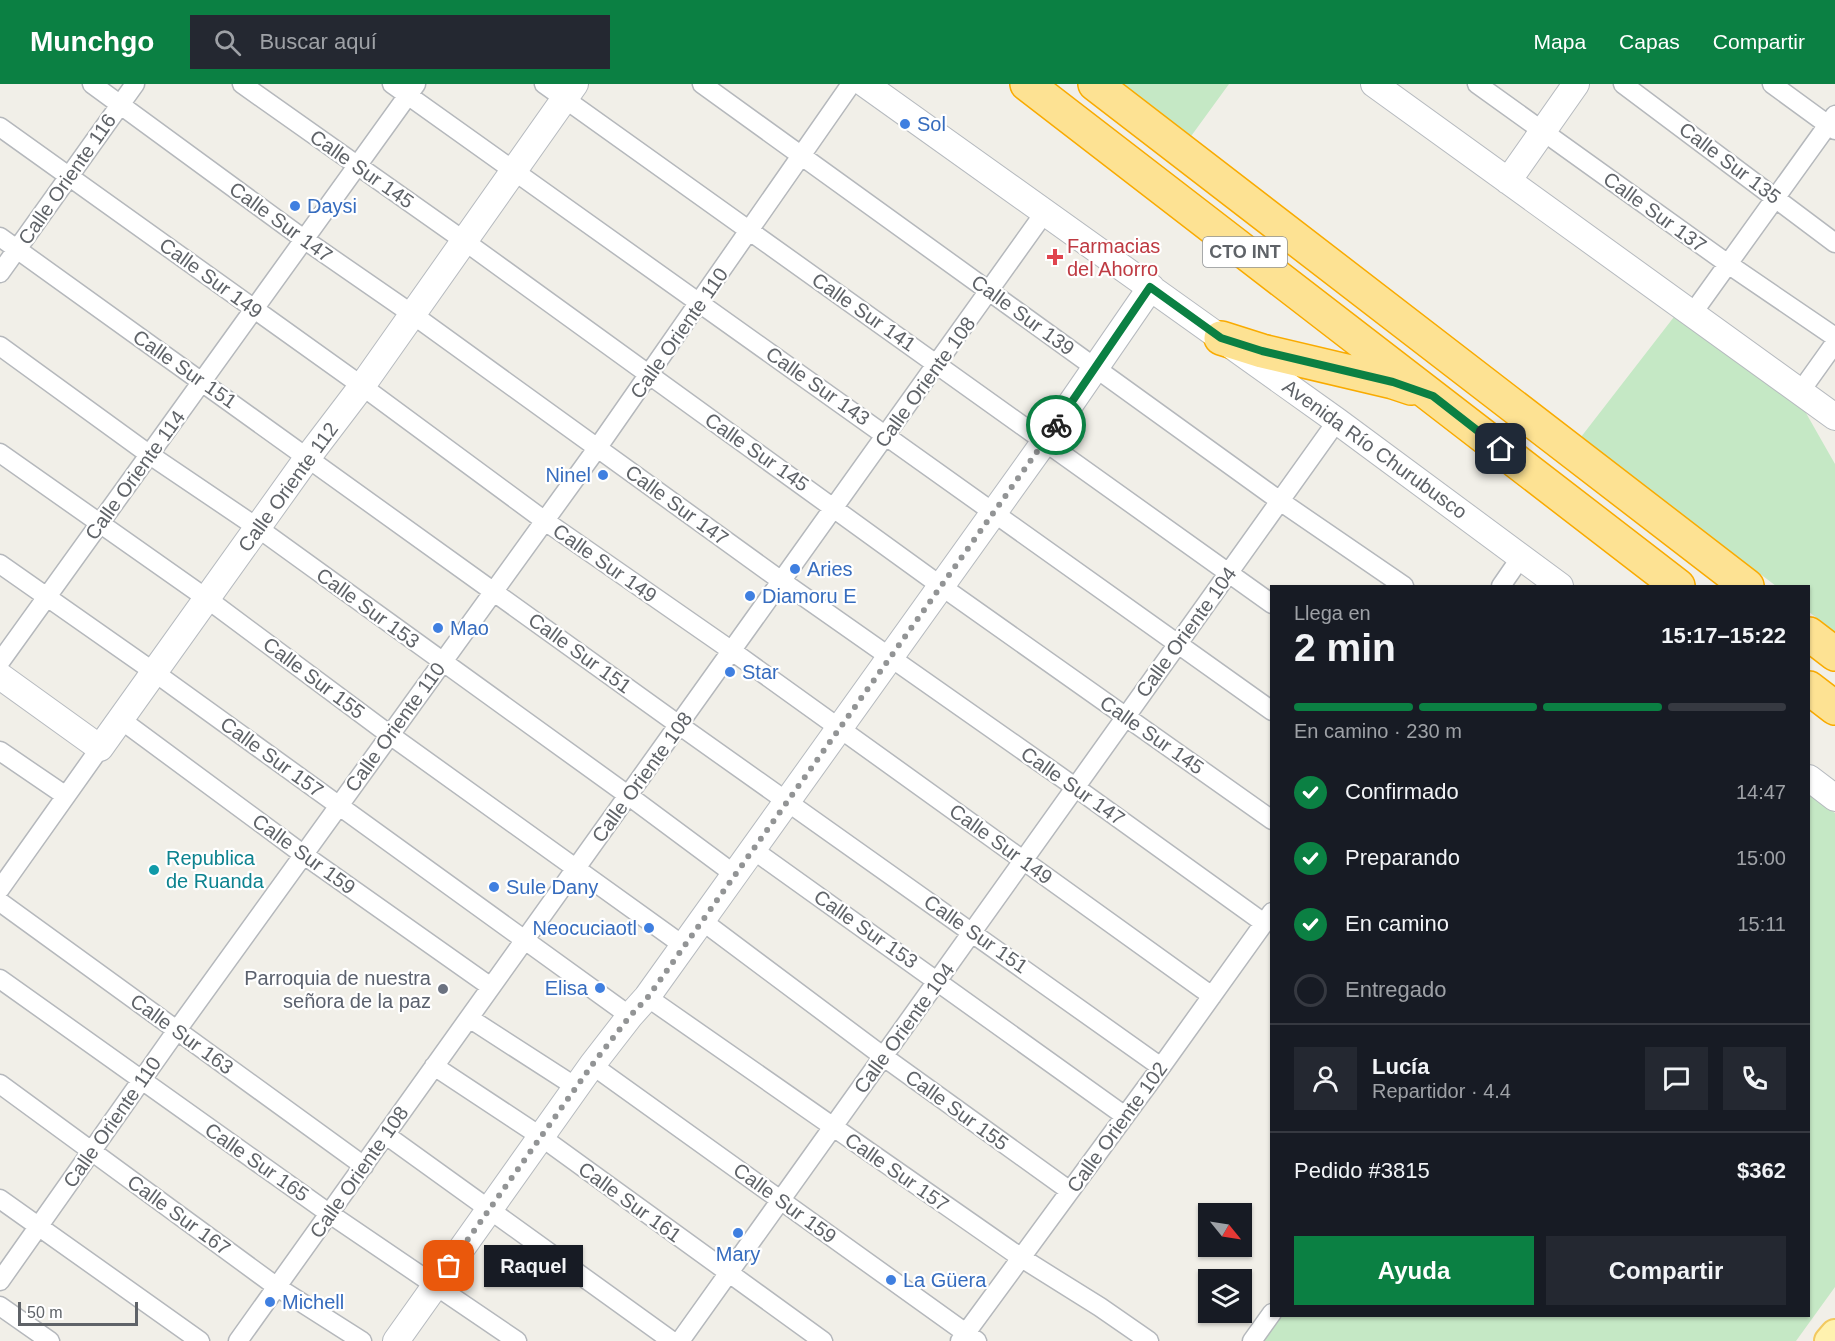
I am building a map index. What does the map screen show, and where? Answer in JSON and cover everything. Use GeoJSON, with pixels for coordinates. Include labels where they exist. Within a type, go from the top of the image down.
{"type":"FeatureCollection","features":[{"type":"Feature","properties":{"kind":"highway","name":"CTO INT"},"geometry":{"type":"LineString","coordinates":[[1027,84],[1677,585]]}},
{"type":"Feature","properties":{"kind":"highway","name":"CTO INT"},"geometry":{"type":"LineString","coordinates":[[1095,84],[1747,585]]}},
{"type":"Feature","properties":{"kind":"highway"},"geometry":{"type":"LineString","coordinates":[[1221,338],[1262,351],[1393,382],[1433,396]]}},
{"type":"Feature","properties":{"kind":"highway"},"geometry":{"type":"LineString","coordinates":[[1810,635],[1835,654]]}},
{"type":"Feature","properties":{"kind":"highway"},"geometry":{"type":"LineString","coordinates":[[1810,689],[1835,708]]}},
{"type":"Feature","properties":{"kind":"main road"},"geometry":{"type":"LineString","coordinates":[[1829,1341],[1835,1334]]}},
{"type":"Feature","properties":{"kind":"street","name":"Calle Sur 147"},"geometry":{"type":"LineString","coordinates":[[92,84],[305,240],[598,447],[783,582],[1075,787],[1268,917]]}},
{"type":"Feature","properties":{"kind":"street","name":"Calle Oriente 116"},"geometry":{"type":"LineString","coordinates":[[0,273],[135,84]]}},
{"type":"Feature","properties":{"kind":"street","name":"Calle Sur 145"},"geometry":{"type":"LineString","coordinates":[[242,84],[835,507],[941,586],[1270,819]]}},
{"type":"Feature","properties":{"kind":"street","name":"Calle Sur 143"},"geometry":{"type":"LineString","coordinates":[[392,84],[412,90],[513,170],[1270,710]]}},
{"type":"Feature","properties":{"kind":"street","name":"Calle Sur 139"},"geometry":{"type":"LineString","coordinates":[[702,84],[1280,501],[1403,585]]}},
{"type":"Feature","properties":{"kind":"street","name":"Calle Oriente 110"},"geometry":{"type":"LineString","coordinates":[[0,1281],[141,1080],[598,447],[751,231],[851,84]]}},
{"type":"Feature","properties":{"kind":"street","name":"Avenida Río Churubusco"},"geometry":{"type":"LineString","coordinates":[[865,84],[1337,421],[1559,585]]}},
{"type":"Feature","properties":{"kind":"street"},"geometry":{"type":"LineString","coordinates":[[1374,84],[1833,418]]}},
{"type":"Feature","properties":{"kind":"street","name":"Calle Sur 137"},"geometry":{"type":"LineString","coordinates":[[1477,84],[1728,264],[1835,337]]}},
{"type":"Feature","properties":{"kind":"street"},"geometry":{"type":"LineString","coordinates":[[1508,181],[1576,84]]}},
{"type":"Feature","properties":{"kind":"street","name":"Calle Sur 135"},"geometry":{"type":"LineString","coordinates":[[1623,84],[1835,243]]}},
{"type":"Feature","properties":{"kind":"street"},"geometry":{"type":"LineString","coordinates":[[1692,314],[1776,197],[1833,124],[1772,84]]}},
{"type":"Feature","properties":{"kind":"street","name":"Calle Oriente 112"},"geometry":{"type":"LineString","coordinates":[[0,889],[7,862],[66,795],[308,457],[362,386],[513,170],[561,89]]}},
{"type":"Feature","properties":{"kind":"street","name":"Calle Sur 141"},"geometry":{"type":"LineString","coordinates":[[561,89],[751,231],[1270,603]]}},
{"type":"Feature","properties":{"kind":"street","name":"Calle Oriente 114"},"geometry":{"type":"LineString","coordinates":[[0,662],[412,90]]}},
{"type":"Feature","properties":{"kind":"street","name":"Calle Sur 149"},"geometry":{"type":"LineString","coordinates":[[0,127],[362,386],[545,521],[732,651],[1212,996]]}},
{"type":"Feature","properties":{"kind":"street","name":"Calle Oriente 108"},"geometry":{"type":"LineString","coordinates":[[238,1341],[783,582],[1045,212]]}},
{"type":"Feature","properties":{"kind":"street","name":"Calle Sur 151"},"geometry":{"type":"LineString","coordinates":[[0,237],[679,725],[974,932],[1161,1067]]}},
{"type":"Feature","properties":{"kind":"street"},"geometry":{"type":"LineString","coordinates":[[396,1341],[592,1065],[630,1016],[648,997],[1045,441],[1150,287]]}},
{"type":"Feature","properties":{"kind":"street"},"geometry":{"type":"LineString","coordinates":[[1800,392],[1835,343]]}},
{"type":"Feature","properties":{"kind":"street","name":"Calle Sur 153"},"geometry":{"type":"LineString","coordinates":[[0,346],[150,455],[258,528],[734,874]]}},
{"type":"Feature","properties":{"kind":"street","name":"Calle Oriente 104"},"geometry":{"type":"LineString","coordinates":[[681,1341],[1337,421]]}},
{"type":"Feature","properties":{"kind":"street","name":"Calle Sur 155"},"geometry":{"type":"LineString","coordinates":[[0,453],[206,598],[390,735],[684,946]]}},
{"type":"Feature","properties":{"kind":"street"},"geometry":{"type":"LineString","coordinates":[[1502,585],[1521,557]]}},
{"type":"Feature","properties":{"kind":"street","name":"Calle Sur 157"},"geometry":{"type":"LineString","coordinates":[[0,564],[154,672],[630,1016]]}},
{"type":"Feature","properties":{"kind":"street"},"geometry":{"type":"LineString","coordinates":[[0,676],[99,748]]}},
{"type":"Feature","properties":{"kind":"street","name":"Calle Sur 159"},"geometry":{"type":"LineString","coordinates":[[120,719],[304,855],[491,987]]}},
{"type":"Feature","properties":{"kind":"street"},"geometry":{"type":"LineString","coordinates":[[0,751],[66,795]]}},
{"type":"Feature","properties":{"kind":"street"},"geometry":{"type":"LineString","coordinates":[[1810,779],[1835,798]]}},
{"type":"Feature","properties":{"kind":"street","name":"Calle Sur 153"},"geometry":{"type":"LineString","coordinates":[[752,849],[1125,1116]]}},
{"type":"Feature","properties":{"kind":"street","name":"Calle Sur 163"},"geometry":{"type":"LineString","coordinates":[[0,902],[364,1166]]}},
{"type":"Feature","properties":{"kind":"street","name":"Calle Oriente 102"},"geometry":{"type":"LineString","coordinates":[[968,1338],[1020,1257],[1161,1067],[1268,917]]}},
{"type":"Feature","properties":{"kind":"street","name":"Calle Sur 155"},"geometry":{"type":"LineString","coordinates":[[701,920],[884,1057],[1070,1191]]}},
{"type":"Feature","properties":{"kind":"street","name":"Calle Sur 165"},"geometry":{"type":"LineString","coordinates":[[0,979],[330,1214],[517,1341]]}},
{"type":"Feature","properties":{"kind":"street","name":"Calle Sur 157"},"geometry":{"type":"LineString","coordinates":[[648,997],[1020,1257],[1149,1341]]}},
{"type":"Feature","properties":{"kind":"street"},"geometry":{"type":"LineString","coordinates":[[469,1018],[576,1087]]}},
{"type":"Feature","properties":{"kind":"street","name":"Calle Sur 159"},"geometry":{"type":"LineString","coordinates":[[592,1065],[968,1338]]}},
{"type":"Feature","properties":{"kind":"street","name":"Calle Sur 161"},"geometry":{"type":"LineString","coordinates":[[434,1066],[540,1136],[823,1341]]}},
{"type":"Feature","properties":{"kind":"street","name":"Calle Sur 167"},"geometry":{"type":"LineString","coordinates":[[0,1084],[277,1287],[362,1341]]}},
{"type":"Feature","properties":{"kind":"street"},"geometry":{"type":"LineString","coordinates":[[386,1135],[672,1341]]}},
{"type":"Feature","properties":{"kind":"street"},"geometry":{"type":"LineString","coordinates":[[0,1199],[200,1341]]}},
{"type":"Feature","properties":{"kind":"street"},"geometry":{"type":"LineString","coordinates":[[0,1306],[50,1341]]}},
{"type":"Feature","properties":{"kind":"street"},"geometry":{"type":"LineString","coordinates":[[1252,1341],[1270,1316]]}},
{"type":"Feature","properties":{"kind":"green space"},"geometry":{"type":"Polygon","coordinates":[[[1118,84],[1229,84],[1189,139],[1118,84]]]}},
{"type":"Feature","properties":{"kind":"green space"},"geometry":{"type":"Polygon","coordinates":[[[1677,313],[1798,399],[1835,464],[1835,632],[1810,613],[1810,585],[1775,585],[1581,437],[1677,313]]]}},
{"type":"Feature","properties":{"kind":"green space"},"geometry":{"type":"Polygon","coordinates":[[[1810,795],[1835,813],[1835,1287],[1796,1341],[1260,1341],[1277,1317],[1810,1317],[1810,795]]]}},
{"type":"Feature","properties":{"kind":"way so far"},"geometry":{"type":"LineString","coordinates":[[449,1266],[592,1065],[630,1016],[648,997],[1056,425]]}},
{"type":"Feature","properties":{"kind":"place","name":"Sol"},"geometry":{"type":"Point","coordinates":[905,124]}},
{"type":"Feature","properties":{"kind":"place","name":"Daysi"},"geometry":{"type":"Point","coordinates":[295,206]}},
{"type":"Feature","properties":{"kind":"place","name":"Farmacias del Ahorro"},"geometry":{"type":"Point","coordinates":[1055,257]}},
{"type":"Feature","properties":{"kind":"place","name":"Ninel"},"geometry":{"type":"Point","coordinates":[603,475]}},
{"type":"Feature","properties":{"kind":"place","name":"Aries"},"geometry":{"type":"Point","coordinates":[795,569]}},
{"type":"Feature","properties":{"kind":"place","name":"Diamoru E"},"geometry":{"type":"Point","coordinates":[750,596]}},
{"type":"Feature","properties":{"kind":"place","name":"Mao"},"geometry":{"type":"Point","coordinates":[438,628]}},
{"type":"Feature","properties":{"kind":"place","name":"Star"},"geometry":{"type":"Point","coordinates":[730,672]}},
{"type":"Feature","properties":{"kind":"place","name":"Republica de Ruanda"},"geometry":{"type":"Point","coordinates":[154,870]}},
{"type":"Feature","properties":{"kind":"place","name":"Sule Dany"},"geometry":{"type":"Point","coordinates":[494,887]}},
{"type":"Feature","properties":{"kind":"place","name":"Neocuciaotl"},"geometry":{"type":"Point","coordinates":[649,928]}},
{"type":"Feature","properties":{"kind":"place","name":"Elisa"},"geometry":{"type":"Point","coordinates":[600,988]}},
{"type":"Feature","properties":{"kind":"place","name":"Parroquia de nuestra señora de la paz"},"geometry":{"type":"Point","coordinates":[443,989]}},
{"type":"Feature","properties":{"kind":"place","name":"Mary"},"geometry":{"type":"Point","coordinates":[738,1233]}},
{"type":"Feature","properties":{"kind":"place","name":"Raquel"},"geometry":{"type":"Point","coordinates":[449,1266]}},
{"type":"Feature","properties":{"kind":"place","name":"La Güera"},"geometry":{"type":"Point","coordinates":[891,1280]}},
{"type":"Feature","properties":{"kind":"place","name":"Michell"},"geometry":{"type":"Point","coordinates":[270,1302]}},
{"type":"Feature","properties":{"kind":"route"},"geometry":{"type":"LineString","coordinates":[[1056,425],[1150,287],[1221,338],[1262,351],[1393,382],[1433,396],[1501,449]]}}]}
